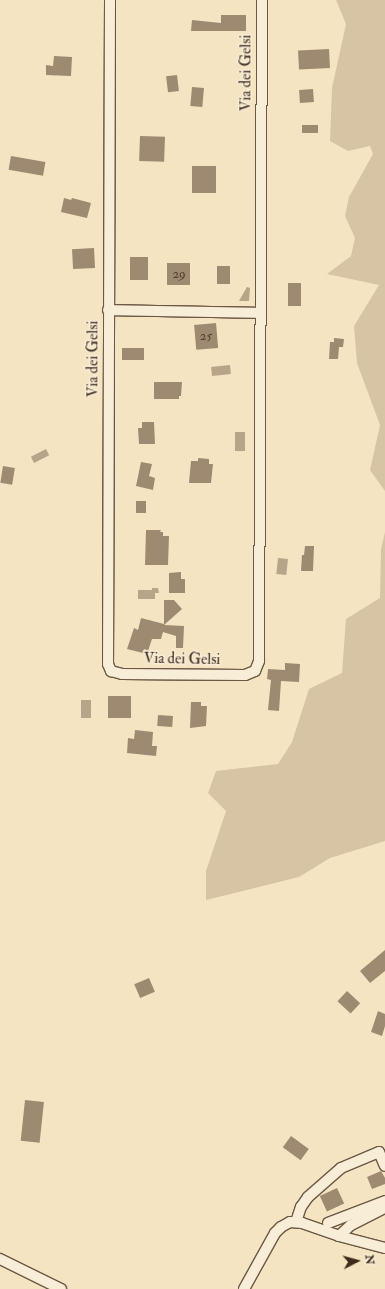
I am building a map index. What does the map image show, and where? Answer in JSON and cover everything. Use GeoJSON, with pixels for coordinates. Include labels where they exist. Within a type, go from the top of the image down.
{"type":"FeatureCollection","features":[{"type":"Feature","properties":{"kind":"street","name":"Via dei Gelsi"},"geometry":{"type":"LineString","coordinates":[[110,0],[108,660],[111,671],[122,674],[245,675],[252,673],[257,668],[259,653],[262,0]]}},
{"type":"Feature","properties":{"kind":"street","name":"Via dei Gelsi"},"geometry":{"type":"LineString","coordinates":[[108,310],[261,313]]}},
{"type":"Feature","properties":{"kind":"street"},"geometry":{"type":"LineString","coordinates":[[296,1222],[306,1200],[344,1166],[382,1150],[385,1166]]}},
{"type":"Feature","properties":{"kind":"street"},"geometry":{"type":"LineString","coordinates":[[328,1223],[385,1201]]}},
{"type":"Feature","properties":{"kind":"street"},"geometry":{"type":"LineString","coordinates":[[339,1236],[351,1225],[385,1208]]}},
{"type":"Feature","properties":{"kind":"street"},"geometry":{"type":"LineString","coordinates":[[244,1289],[274,1233],[286,1224],[296,1222],[339,1236],[385,1248]]}},
{"type":"Feature","properties":{"kind":"street"},"geometry":{"type":"LineString","coordinates":[[0,1259],[61,1289]]}},
{"type":"Feature","properties":{"kind":"shaded area"},"geometry":{"type":"Polygon","coordinates":[[[336,0],[385,0],[385,491],[370,470],[380,425],[357,363],[354,326],[379,285],[327,274],[351,256],[355,238],[345,216],[349,197],[373,154],[370,146],[348,151],[330,141],[332,88],[346,24],[336,0]]]}},
{"type":"Feature","properties":{"kind":"shaded area"},"geometry":{"type":"Polygon","coordinates":[[[247,287],[250,288],[249,301],[239,301],[247,287]]]}},
{"type":"Feature","properties":{"kind":"shaded area"},"geometry":{"type":"Polygon","coordinates":[[[230,365],[231,374],[212,376],[211,367],[230,365]]]}},
{"type":"Feature","properties":{"kind":"shaded area"},"geometry":{"type":"Polygon","coordinates":[[[235,432],[245,432],[245,451],[235,451],[235,432]]]}},
{"type":"Feature","properties":{"kind":"shaded area"},"geometry":{"type":"Polygon","coordinates":[[[46,449],[49,455],[34,463],[31,457],[46,449]]]}},
{"type":"Feature","properties":{"kind":"shaded area"},"geometry":{"type":"Polygon","coordinates":[[[385,532],[385,841],[330,858],[299,877],[206,900],[206,871],[226,811],[208,793],[216,771],[278,764],[292,742],[309,689],[342,673],[346,619],[380,598],[381,549],[385,532]]]}},
{"type":"Feature","properties":{"kind":"shaded area"},"geometry":{"type":"Polygon","coordinates":[[[278,558],[288,559],[286,575],[276,574],[278,558]]]}},
{"type":"Feature","properties":{"kind":"shaded area"},"geometry":{"type":"Polygon","coordinates":[[[152,588],[158,588],[159,593],[155,593],[155,599],[138,599],[138,590],[152,590],[152,588]]]}},
{"type":"Feature","properties":{"kind":"shaded area"},"geometry":{"type":"Polygon","coordinates":[[[81,700],[91,700],[91,718],[81,718],[81,700]]]}},
{"type":"Feature","properties":{"kind":"building"},"geometry":{"type":"Polygon","coordinates":[[[221,15],[246,15],[246,31],[191,31],[192,20],[221,23],[221,15]]]}},
{"type":"Feature","properties":{"kind":"building"},"geometry":{"type":"Polygon","coordinates":[[[329,49],[330,68],[299,70],[298,51],[329,49]]]}},
{"type":"Feature","properties":{"kind":"building"},"geometry":{"type":"Polygon","coordinates":[[[54,56],[72,57],[71,76],[46,75],[46,65],[53,66],[54,56]]]}},
{"type":"Feature","properties":{"kind":"building"},"geometry":{"type":"Polygon","coordinates":[[[177,75],[179,91],[168,92],[166,76],[177,75]]]}},
{"type":"Feature","properties":{"kind":"building"},"geometry":{"type":"Polygon","coordinates":[[[192,87],[204,88],[202,107],[190,106],[192,87]]]}},
{"type":"Feature","properties":{"kind":"building"},"geometry":{"type":"Polygon","coordinates":[[[313,89],[314,102],[300,103],[299,90],[313,89]]]}},
{"type":"Feature","properties":{"kind":"building"},"geometry":{"type":"Polygon","coordinates":[[[302,125],[318,125],[318,133],[302,133],[302,125]]]}},
{"type":"Feature","properties":{"kind":"building"},"geometry":{"type":"Polygon","coordinates":[[[140,136],[165,137],[164,162],[139,161],[140,136]]]}},
{"type":"Feature","properties":{"kind":"building"},"geometry":{"type":"Polygon","coordinates":[[[11,156],[45,162],[43,176],[9,170],[11,156]]]}},
{"type":"Feature","properties":{"kind":"building"},"geometry":{"type":"Polygon","coordinates":[[[192,166],[216,166],[216,193],[192,193],[192,166]]]}},
{"type":"Feature","properties":{"kind":"building"},"geometry":{"type":"Polygon","coordinates":[[[64,198],[71,200],[72,198],[91,203],[87,218],[61,212],[64,198]]]}},
{"type":"Feature","properties":{"kind":"building"},"geometry":{"type":"Polygon","coordinates":[[[94,248],[95,268],[73,269],[72,249],[94,248]]]}},
{"type":"Feature","properties":{"kind":"building"},"geometry":{"type":"Polygon","coordinates":[[[130,257],[148,257],[148,280],[130,280],[130,257]]]}},
{"type":"Feature","properties":{"kind":"building"},"geometry":{"type":"Polygon","coordinates":[[[167,263],[190,263],[190,285],[167,285],[167,263]]]}},
{"type":"Feature","properties":{"kind":"building"},"geometry":{"type":"Polygon","coordinates":[[[217,266],[230,266],[230,284],[217,284],[217,266]]]}},
{"type":"Feature","properties":{"kind":"building"},"geometry":{"type":"Polygon","coordinates":[[[288,283],[301,283],[301,306],[288,306],[288,283]]]}},
{"type":"Feature","properties":{"kind":"building"},"geometry":{"type":"Polygon","coordinates":[[[216,323],[218,348],[196,350],[194,325],[216,323]]]}},
{"type":"Feature","properties":{"kind":"building"},"geometry":{"type":"Polygon","coordinates":[[[334,338],[344,339],[343,347],[339,347],[338,359],[329,359],[330,342],[334,342],[334,338]]]}},
{"type":"Feature","properties":{"kind":"building"},"geometry":{"type":"Polygon","coordinates":[[[122,348],[144,348],[144,360],[122,360],[122,348]]]}},
{"type":"Feature","properties":{"kind":"building"},"geometry":{"type":"Polygon","coordinates":[[[154,382],[182,382],[181,396],[179,396],[179,399],[154,399],[154,382]]]}},
{"type":"Feature","properties":{"kind":"building"},"geometry":{"type":"Polygon","coordinates":[[[142,422],[154,422],[155,444],[139,444],[138,428],[142,428],[142,422]]]}},
{"type":"Feature","properties":{"kind":"building"},"geometry":{"type":"Polygon","coordinates":[[[198,458],[209,459],[209,464],[213,464],[211,483],[189,483],[191,461],[198,461],[198,458]]]}},
{"type":"Feature","properties":{"kind":"building"},"geometry":{"type":"Polygon","coordinates":[[[141,462],[152,464],[149,476],[155,478],[153,490],[136,486],[141,462]]]}},
{"type":"Feature","properties":{"kind":"building"},"geometry":{"type":"Polygon","coordinates":[[[3,466],[15,468],[12,485],[0,483],[3,466]]]}},
{"type":"Feature","properties":{"kind":"building"},"geometry":{"type":"Polygon","coordinates":[[[136,501],[146,501],[146,513],[136,513],[136,501]]]}},
{"type":"Feature","properties":{"kind":"building"},"geometry":{"type":"Polygon","coordinates":[[[146,530],[161,530],[160,532],[163,532],[163,536],[169,536],[168,565],[145,565],[146,530]]]}},
{"type":"Feature","properties":{"kind":"building"},"geometry":{"type":"Polygon","coordinates":[[[305,546],[314,546],[313,571],[301,571],[302,555],[304,555],[305,546]]]}},
{"type":"Feature","properties":{"kind":"building"},"geometry":{"type":"Polygon","coordinates":[[[181,572],[181,579],[185,579],[185,593],[169,593],[169,573],[181,572]]]}},
{"type":"Feature","properties":{"kind":"building"},"geometry":{"type":"Polygon","coordinates":[[[164,600],[174,600],[182,609],[164,625],[184,626],[183,648],[176,648],[176,636],[163,632],[161,639],[152,639],[148,651],[144,649],[143,653],[127,649],[134,628],[138,630],[141,618],[164,624],[164,600]]]}},
{"type":"Feature","properties":{"kind":"building"},"geometry":{"type":"Polygon","coordinates":[[[285,663],[300,664],[299,682],[281,681],[279,711],[268,710],[271,680],[267,679],[268,669],[285,670],[285,663]]]}},
{"type":"Feature","properties":{"kind":"building"},"geometry":{"type":"Polygon","coordinates":[[[108,696],[131,696],[131,718],[108,718],[108,696]]]}},
{"type":"Feature","properties":{"kind":"building"},"geometry":{"type":"Polygon","coordinates":[[[191,702],[201,702],[201,706],[207,706],[206,726],[190,728],[191,702]]]}},
{"type":"Feature","properties":{"kind":"building"},"geometry":{"type":"Polygon","coordinates":[[[158,715],[173,716],[172,727],[157,726],[158,715]]]}},
{"type":"Feature","properties":{"kind":"building"},"geometry":{"type":"Polygon","coordinates":[[[135,730],[153,732],[152,746],[157,746],[156,756],[127,753],[128,738],[134,739],[135,730]]]}},
{"type":"Feature","properties":{"kind":"building"},"geometry":{"type":"Polygon","coordinates":[[[385,950],[385,971],[370,983],[360,971],[385,950]]]}},
{"type":"Feature","properties":{"kind":"building"},"geometry":{"type":"Polygon","coordinates":[[[149,978],[155,992],[140,998],[134,984],[149,978]]]}},
{"type":"Feature","properties":{"kind":"building"},"geometry":{"type":"Polygon","coordinates":[[[347,991],[360,1003],[351,1014],[337,1001],[347,991]]]}},
{"type":"Feature","properties":{"kind":"building"},"geometry":{"type":"Polygon","coordinates":[[[378,1011],[385,1014],[385,1026],[382,1036],[371,1032],[378,1011]]]}},
{"type":"Feature","properties":{"kind":"building"},"geometry":{"type":"Polygon","coordinates":[[[25,1100],[44,1102],[40,1143],[21,1141],[25,1100]]]}},
{"type":"Feature","properties":{"kind":"building"},"geometry":{"type":"Polygon","coordinates":[[[291,1136],[309,1149],[301,1160],[283,1147],[291,1136]]]}},
{"type":"Feature","properties":{"kind":"building"},"geometry":{"type":"Polygon","coordinates":[[[381,1171],[385,1178],[385,1184],[372,1189],[367,1177],[381,1171]]]}},
{"type":"Feature","properties":{"kind":"building"},"geometry":{"type":"Polygon","coordinates":[[[337,1188],[344,1203],[327,1211],[320,1196],[337,1188]]]}}]}
